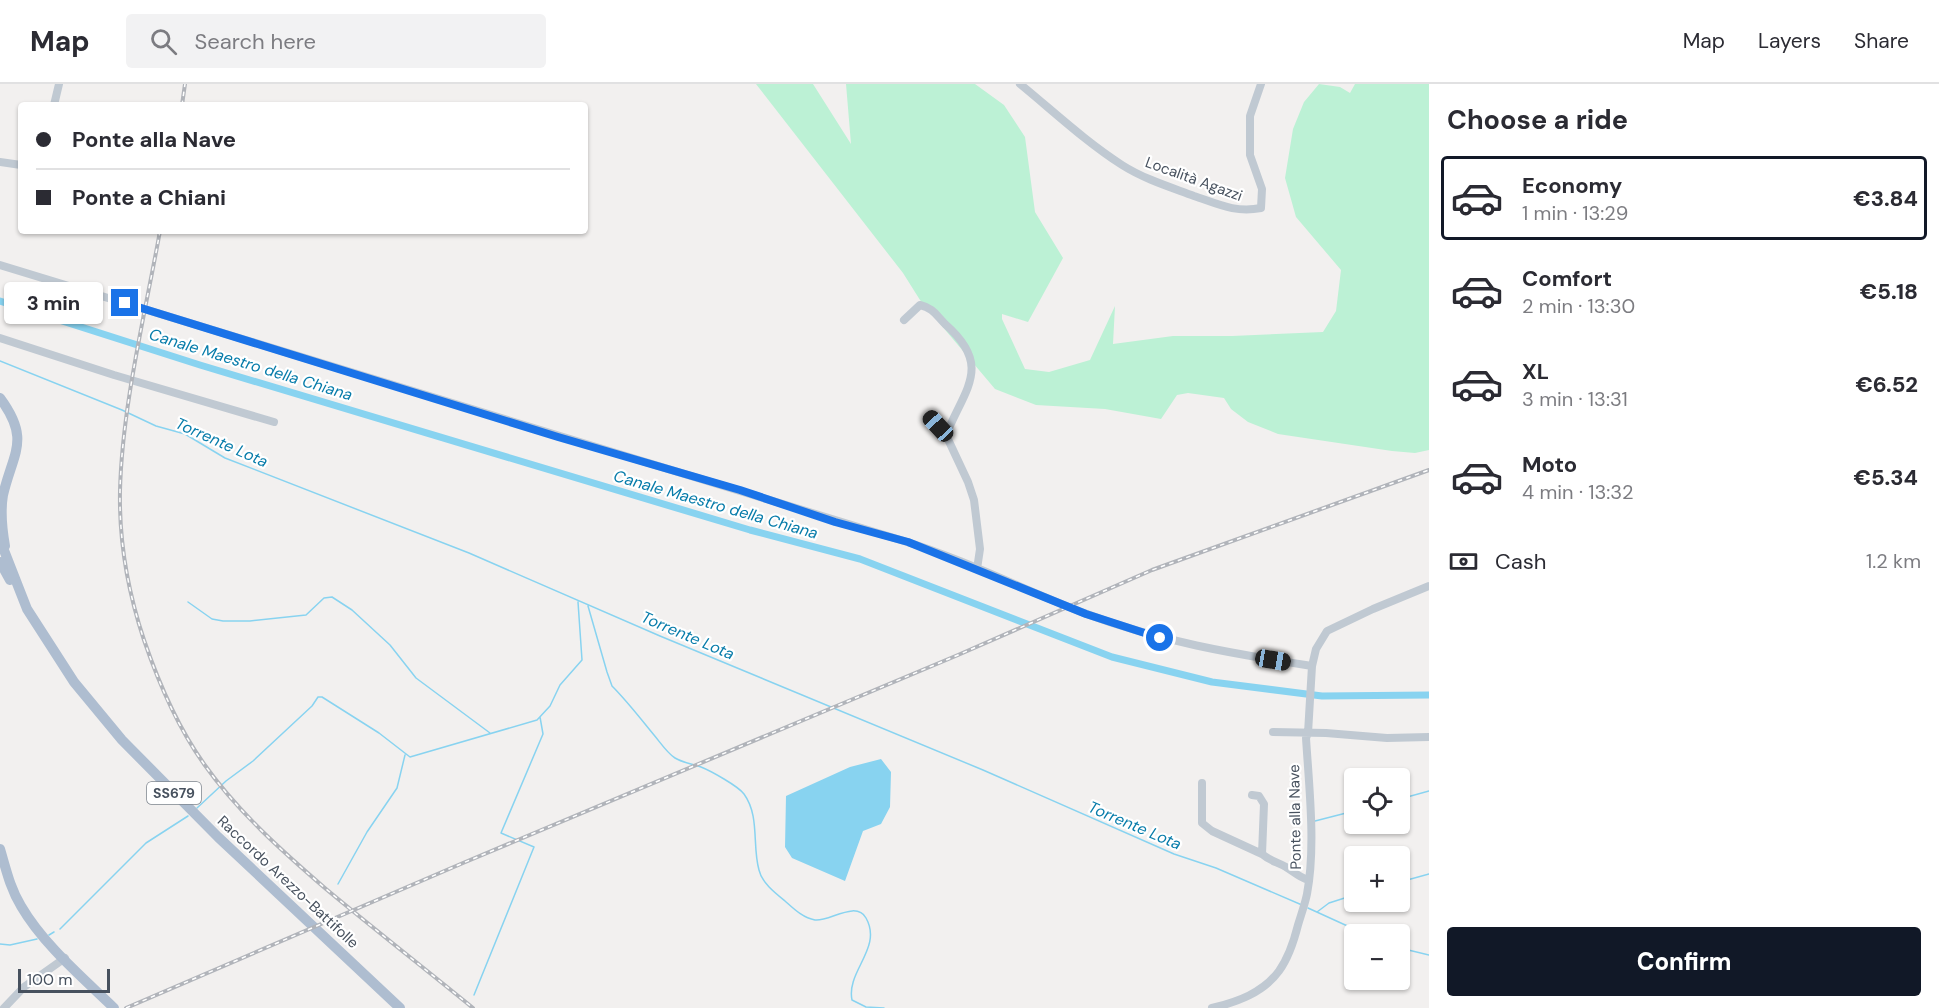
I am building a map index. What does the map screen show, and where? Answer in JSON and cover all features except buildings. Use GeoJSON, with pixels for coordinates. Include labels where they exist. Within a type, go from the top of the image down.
{"type":"FeatureCollection","features":[{"type":"Feature","properties":{"kind":"main road"},"geometry":{"type":"LineString","coordinates":[[0,398],[10,411],[16,425],[16,452],[0,512],[3,558]]}},
{"type":"Feature","properties":{"kind":"main road"},"geometry":{"type":"LineString","coordinates":[[0,480],[10,473]]}},
{"type":"Feature","properties":{"kind":"main road","name":"Raccordo Arezzo-Battifolle"},"geometry":{"type":"LineString","coordinates":[[0,540],[3,558],[27,609],[74,682],[122,740],[218,837],[400,1008]]}},
{"type":"Feature","properties":{"kind":"main road"},"geometry":{"type":"LineString","coordinates":[[0,849],[10,884],[33,925],[114,1008]]}},
{"type":"Feature","properties":{"kind":"street"},"geometry":{"type":"LineString","coordinates":[[55,102],[58,84]]}},
{"type":"Feature","properties":{"kind":"street","name":"Località Agazzi"},"geometry":{"type":"LineString","coordinates":[[1020,84],[1102,151],[1124,166],[1151,180],[1244,211],[1261,208],[1262,189],[1250,154],[1250,116],[1261,84]]}},
{"type":"Feature","properties":{"kind":"street"},"geometry":{"type":"LineString","coordinates":[[0,162],[18,165]]}},
{"type":"Feature","properties":{"kind":"street"},"geometry":{"type":"LineString","coordinates":[[0,266],[908,542],[1086,614],[1160,638],[1312,669]]}},
{"type":"Feature","properties":{"kind":"street"},"geometry":{"type":"LineString","coordinates":[[904,320],[920,305],[930,308],[957,333],[971,357],[973,367],[969,388],[946,435]]}},
{"type":"Feature","properties":{"kind":"street"},"geometry":{"type":"LineString","coordinates":[[0,338],[114,375],[274,422]]}},
{"type":"Feature","properties":{"kind":"street"},"geometry":{"type":"LineString","coordinates":[[929,417],[946,435],[974,500],[980,549],[977,569]]}},
{"type":"Feature","properties":{"kind":"street","name":"Ponte alla Nave"},"geometry":{"type":"LineString","coordinates":[[1212,1008],[1234,1003],[1255,992],[1279,971],[1292,948],[1307,893],[1311,817],[1306,738],[1316,649],[1327,631],[1429,586]]}},
{"type":"Feature","properties":{"kind":"street"},"geometry":{"type":"LineString","coordinates":[[1273,732],[1308,728],[1386,738],[1429,737]]}},
{"type":"Feature","properties":{"kind":"street"},"geometry":{"type":"LineString","coordinates":[[1202,783],[1202,823],[1212,831],[1262,854],[1298,877],[1308,880]]}},
{"type":"Feature","properties":{"kind":"street"},"geometry":{"type":"LineString","coordinates":[[1252,795],[1259,796],[1264,804],[1262,854]]}},
{"type":"Feature","properties":{"kind":"street"},"geometry":{"type":"LineString","coordinates":[[4,1008],[24,987],[65,958]]}},
{"type":"Feature","properties":{"kind":"green space"},"geometry":{"type":"Polygon","coordinates":[[[756,84],[813,84],[851,144],[846,84],[975,84],[1004,105],[1025,137],[1035,212],[1063,258],[1028,322],[1002,314],[1002,319],[1025,369],[1049,372],[1090,360],[1115,306],[1113,344],[1173,336],[1323,332],[1336,311],[1341,270],[1296,217],[1285,178],[1293,129],[1304,102],[1319,84],[1340,87],[1350,93],[1355,84],[1429,84],[1429,450],[1415,453],[1392,451],[1278,434],[1248,422],[1231,409],[1224,398],[1188,393],[1177,395],[1161,419],[1105,409],[1036,405],[995,389],[920,300],[903,273],[756,84]]]}},
{"type":"Feature","properties":{"kind":"water"},"geometry":{"type":"Polygon","coordinates":[[[881,759],[891,772],[890,807],[881,824],[863,831],[845,881],[792,858],[785,847],[786,796],[850,767],[881,759]]]}},
{"type":"Feature","properties":{"kind":"waterway","name":"Canale Maestro della Chiana"},"geometry":{"type":"LineString","coordinates":[[0,301],[200,365],[750,530],[860,559],[1112,657],[1212,682],[1322,696],[1429,695]]}},
{"type":"Feature","properties":{"kind":"waterway","name":"Torrente Lota"},"geometry":{"type":"LineString","coordinates":[[0,361],[156,426],[185,434],[225,458],[469,553],[660,636],[983,770],[1174,854],[1216,868],[1302,905]]}},
{"type":"Feature","properties":{"kind":"waterway"},"geometry":{"type":"LineString","coordinates":[[188,602],[212,619],[250,621],[306,615],[324,598],[332,597],[352,610],[390,645],[416,678],[490,733]]}},
{"type":"Feature","properties":{"kind":"waterway"},"geometry":{"type":"LineString","coordinates":[[197,808],[226,781],[253,761],[312,706],[318,697],[322,697],[379,733],[410,757],[537,720],[550,706],[560,685],[582,660],[578,602]]}},
{"type":"Feature","properties":{"kind":"waterway"},"geometry":{"type":"LineString","coordinates":[[588,606],[612,686],[672,756],[711,772],[744,794],[754,821],[759,870],[769,887],[799,913],[811,919],[821,920],[849,911],[862,913],[866,918],[870,929],[870,939],[854,979],[852,1000],[866,1007],[884,1008]]}},
{"type":"Feature","properties":{"kind":"waterway"},"geometry":{"type":"LineString","coordinates":[[474,995],[534,847],[501,833],[543,734],[540,717]]}},
{"type":"Feature","properties":{"kind":"waterway"},"geometry":{"type":"LineString","coordinates":[[338,884],[367,832],[397,788],[405,755]]}},
{"type":"Feature","properties":{"kind":"waterway"},"geometry":{"type":"LineString","coordinates":[[1410,796],[1429,791]]}},
{"type":"Feature","properties":{"kind":"waterway"},"geometry":{"type":"LineString","coordinates":[[1315,821],[1344,814]]}},
{"type":"Feature","properties":{"kind":"waterway"},"geometry":{"type":"LineString","coordinates":[[60,929],[146,843],[188,816]]}},
{"type":"Feature","properties":{"kind":"waterway"},"geometry":{"type":"LineString","coordinates":[[1410,879],[1429,874]]}},
{"type":"Feature","properties":{"kind":"waterway"},"geometry":{"type":"LineString","coordinates":[[1317,912],[1329,903],[1344,898]]}},
{"type":"Feature","properties":{"kind":"waterway","name":"Torrente Lota"},"geometry":{"type":"LineString","coordinates":[[1308,908],[1344,924]]}},
{"type":"Feature","properties":{"kind":"waterway"},"geometry":{"type":"LineString","coordinates":[[49,935],[54,932]]}},
{"type":"Feature","properties":{"kind":"waterway"},"geometry":{"type":"LineString","coordinates":[[0,944],[10,945],[37,939]]}},
{"type":"Feature","properties":{"kind":"waterway","name":"Torrente Lota"},"geometry":{"type":"LineString","coordinates":[[1410,950],[1429,955]]}},
{"type":"Feature","properties":{"kind":"railway"},"geometry":{"type":"LineString","coordinates":[[182,102],[185,84]]}},
{"type":"Feature","properties":{"kind":"railway"},"geometry":{"type":"LineString","coordinates":[[159,234],[130,394],[120,491],[121,529],[129,585],[138,622],[156,673],[177,720],[194,750],[217,782],[246,815],[326,889],[473,1008]]}},
{"type":"Feature","properties":{"kind":"railway"},"geometry":{"type":"LineString","coordinates":[[126,1008],[463,863],[958,655],[1152,570],[1429,470]]}},
{"type":"Feature","properties":{"kind":"route"},"geometry":{"type":"LineString","coordinates":[[125,303],[292,356],[410,389],[558,437],[740,490],[835,522],[908,542],[1086,614],[1160,638]]}}]}
